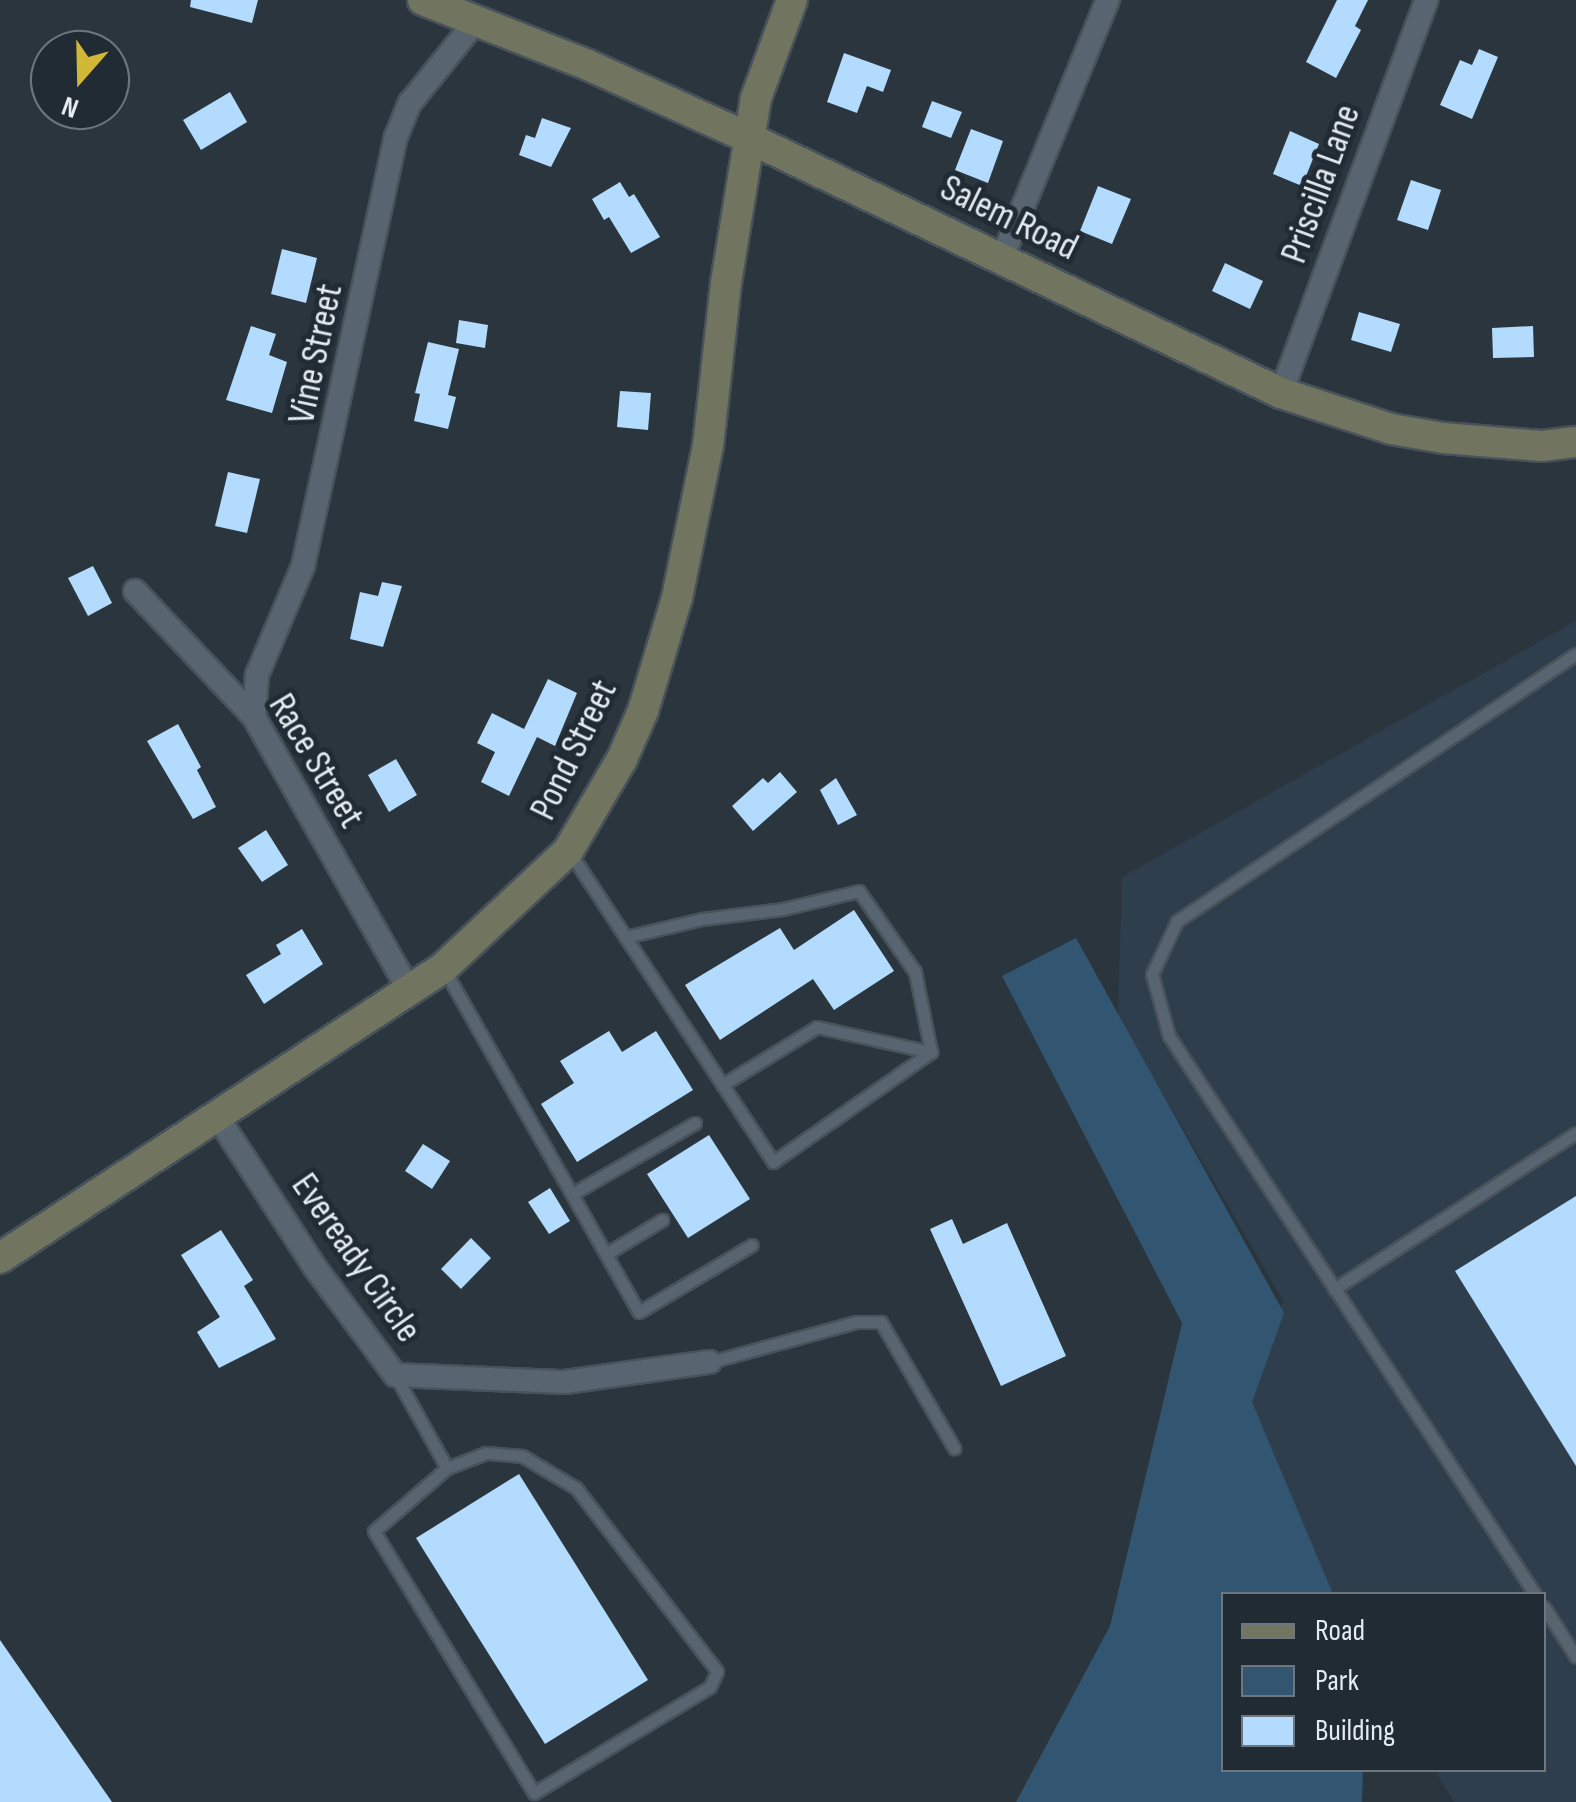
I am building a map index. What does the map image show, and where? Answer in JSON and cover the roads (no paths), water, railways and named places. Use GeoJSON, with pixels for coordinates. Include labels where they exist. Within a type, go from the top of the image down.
{"type":"FeatureCollection","features":[{"type":"Feature","properties":{"kind":"street","name":"Salem Road"},"geometry":{"type":"LineString","coordinates":[[422,0],[588,65],[750,139],[1002,258],[1192,354],[1281,393],[1392,429],[1443,438],[1542,446],[1576,442]]}},
{"type":"Feature","properties":{"kind":"street","name":"Pond Street"},"geometry":{"type":"LineString","coordinates":[[0,1258],[108,1192],[444,968],[568,851],[622,759],[642,712],[677,598],[708,446],[726,283],[756,98],[792,0]]}},
{"type":"Feature","properties":{"kind":"street"},"geometry":{"type":"LineString","coordinates":[[1002,258],[1108,0]]}},
{"type":"Feature","properties":{"kind":"street","name":"Priscilla Lane"},"geometry":{"type":"LineString","coordinates":[[1281,393],[1426,0]]}},
{"type":"Feature","properties":{"kind":"street","name":"Vine Street"},"geometry":{"type":"LineString","coordinates":[[254,717],[258,675],[303,566],[396,137],[410,103],[476,21]]}},
{"type":"Feature","properties":{"kind":"street","name":"Race Street"},"geometry":{"type":"LineString","coordinates":[[135,590],[254,717],[409,990]]}},
{"type":"Feature","properties":{"kind":"street","name":"Eveready Circle"},"geometry":{"type":"LineString","coordinates":[[218,1116],[316,1269],[395,1375],[566,1382],[710,1362]]}},
{"type":"Feature","properties":{"kind":"lane"},"geometry":{"type":"LineString","coordinates":[[1534,1592],[1168,1036],[1152,974],[1162,944],[1177,921],[1576,654]]}},
{"type":"Feature","properties":{"kind":"lane"},"geometry":{"type":"LineString","coordinates":[[568,851],[773,1162],[932,1052]]}},
{"type":"Feature","properties":{"kind":"lane"},"geometry":{"type":"LineString","coordinates":[[625,937],[702,920],[783,910],[859,890],[915,972],[932,1052]]}},
{"type":"Feature","properties":{"kind":"lane"},"geometry":{"type":"LineString","coordinates":[[444,968],[639,1312],[752,1245]]}},
{"type":"Feature","properties":{"kind":"lane"},"geometry":{"type":"LineString","coordinates":[[722,1085],[817,1026],[932,1052]]}},
{"type":"Feature","properties":{"kind":"lane"},"geometry":{"type":"LineString","coordinates":[[572,1194],[695,1123]]}},
{"type":"Feature","properties":{"kind":"lane"},"geometry":{"type":"LineString","coordinates":[[1334,1289],[1576,1133]]}},
{"type":"Feature","properties":{"kind":"lane"},"geometry":{"type":"LineString","coordinates":[[606,1254],[662,1220]]}},
{"type":"Feature","properties":{"kind":"lane"},"geometry":{"type":"LineString","coordinates":[[710,1362],[856,1322],[881,1322],[954,1448]]}},
{"type":"Feature","properties":{"kind":"lane"},"geometry":{"type":"LineString","coordinates":[[395,1375],[448,1468]]}},
{"type":"Feature","properties":{"kind":"lane"},"geometry":{"type":"LineString","coordinates":[[486,1453],[522,1456],[576,1488],[717,1671],[710,1687],[534,1793],[374,1531],[448,1468],[486,1453]]}},
{"type":"Feature","properties":{"kind":"lane"},"geometry":{"type":"LineString","coordinates":[[1546,1610],[1576,1657]]}}]}
